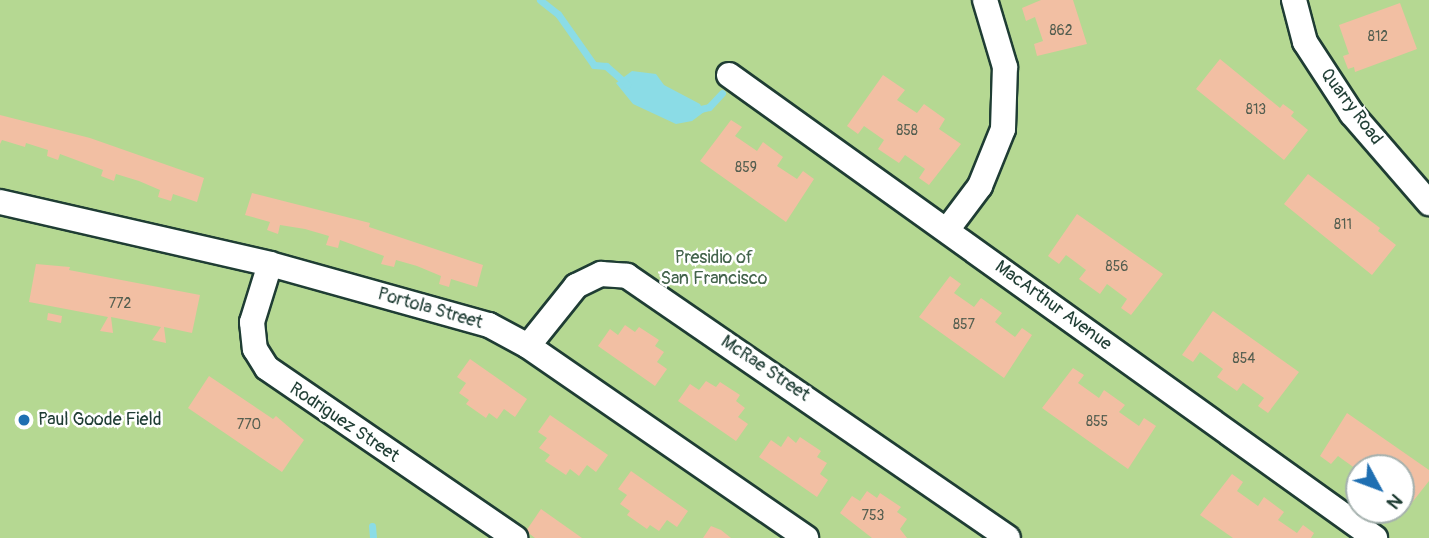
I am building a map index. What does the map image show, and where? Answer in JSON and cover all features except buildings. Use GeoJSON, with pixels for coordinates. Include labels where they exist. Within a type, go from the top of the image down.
{"type":"FeatureCollection","features":[{"type":"Feature","properties":{"kind":"street"},"geometry":{"type":"LineString","coordinates":[[947,230],[980,186],[1003,129],[1005,67],[985,0]]}},
{"type":"Feature","properties":{"kind":"street","name":"Quarry Road"},"geometry":{"type":"LineString","coordinates":[[1294,0],[1305,42],[1352,114],[1429,200]]}},
{"type":"Feature","properties":{"kind":"street","name":"MacArthur Avenue"},"geometry":{"type":"LineString","coordinates":[[729,75],[1375,538]]}},
{"type":"Feature","properties":{"kind":"street","name":"Portola Street"},"geometry":{"type":"LineString","coordinates":[[0,202],[270,264],[489,325],[528,346],[806,538]]}},
{"type":"Feature","properties":{"kind":"street","name":"Rodriguez Street"},"geometry":{"type":"LineString","coordinates":[[270,264],[252,322],[255,349],[267,368],[515,538]]}},
{"type":"Feature","properties":{"kind":"street","name":"McRae Street"},"geometry":{"type":"LineString","coordinates":[[528,346],[576,286],[601,274],[627,276],[1008,538]]}},
{"type":"Feature","properties":{"kind":"green space","name":"Presidio of San Francisco"},"geometry":{"type":"Polygon","coordinates":[[[0,0],[1429,0],[1429,538],[0,538],[0,0]]]}},
{"type":"Feature","properties":{"kind":"water"},"geometry":{"type":"Polygon","coordinates":[[[632,71],[656,74],[664,85],[700,104],[704,112],[692,121],[676,124],[633,104],[616,83],[632,71]]]}},
{"type":"Feature","properties":{"kind":"waterway"},"geometry":{"type":"LineString","coordinates":[[540,0],[558,14],[594,65],[606,66],[627,84]]}},
{"type":"Feature","properties":{"kind":"waterway"},"geometry":{"type":"LineString","coordinates":[[696,110],[709,107],[722,93]]}},
{"type":"Feature","properties":{"kind":"waterway"},"geometry":{"type":"LineString","coordinates":[[372,526],[373,538]]}},
{"type":"Feature","properties":{"kind":"place","name":"Paul Goode Field"},"geometry":{"type":"Point","coordinates":[24,420]}}]}
